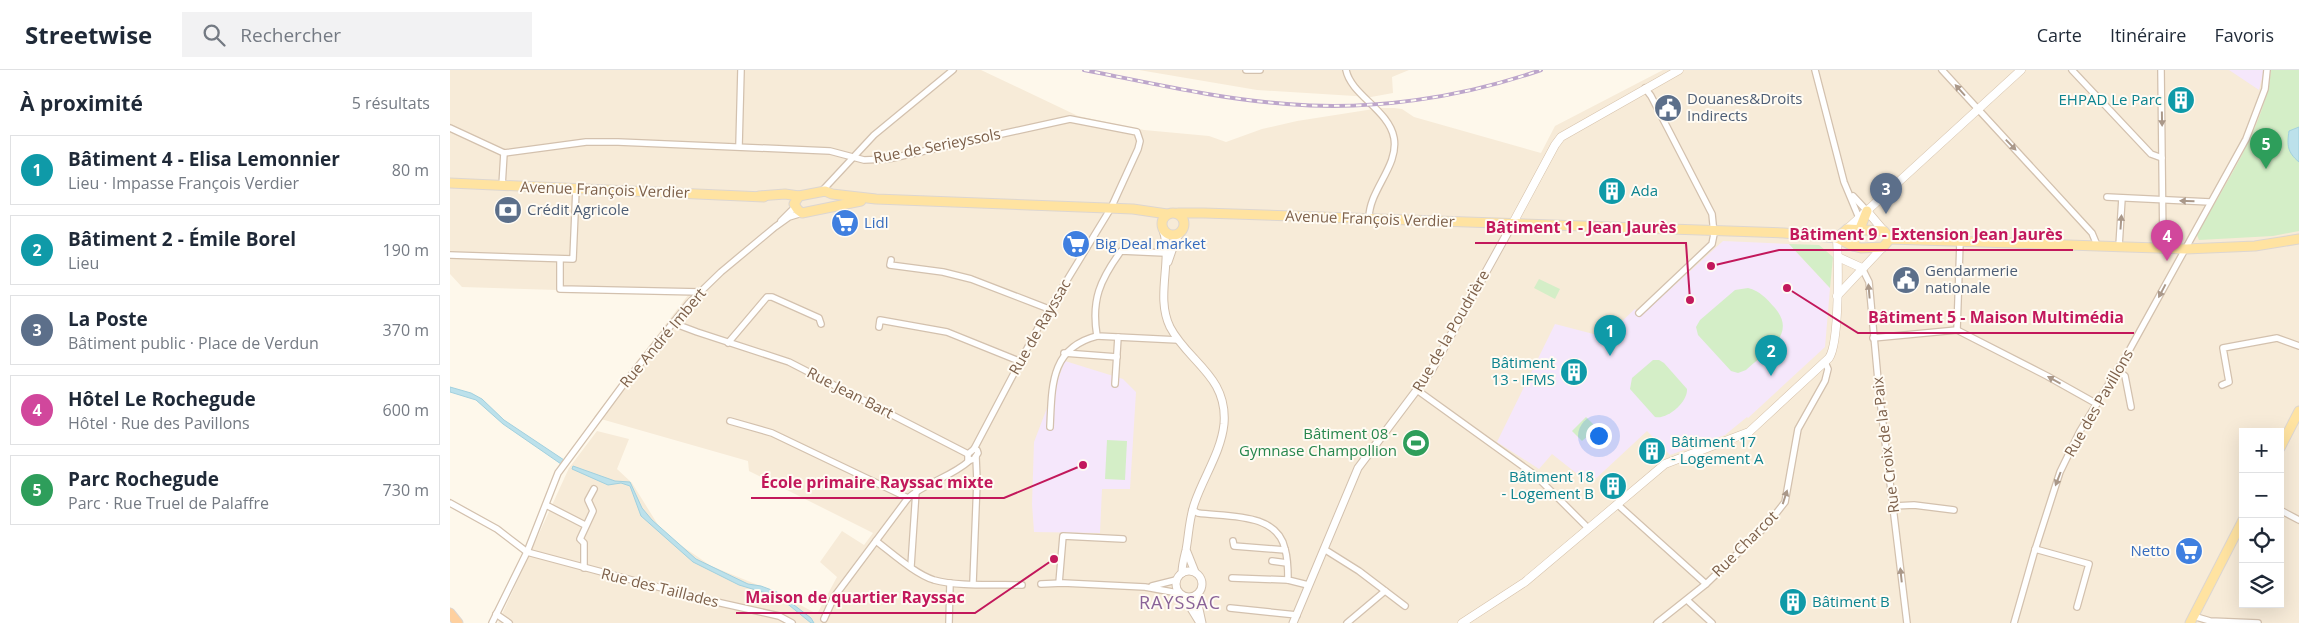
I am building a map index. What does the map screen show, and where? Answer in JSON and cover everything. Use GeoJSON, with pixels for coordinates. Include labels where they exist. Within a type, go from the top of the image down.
{"type":"FeatureCollection","features":[{"type":"Feature","properties":{"kind":"highway"},"geometry":{"type":"LineString","coordinates":[[450,613],[458,623]]}},
{"type":"Feature","properties":{"kind":"main road"},"geometry":{"type":"LineString","coordinates":[[1513,224],[1561,137],[1679,70]]}},
{"type":"Feature","properties":{"kind":"main road"},"geometry":{"type":"LineString","coordinates":[[1837,238],[2021,70]]}},
{"type":"Feature","properties":{"kind":"main road","name":"Avenue François Verdier"},"geometry":{"type":"LineString","coordinates":[[450,184],[759,196],[785,194],[798,204]]}},
{"type":"Feature","properties":{"kind":"main road"},"geometry":{"type":"LineString","coordinates":[[828,191],[835,199],[832,205]]}},
{"type":"Feature","properties":{"kind":"main road"},"geometry":{"type":"LineString","coordinates":[[798,204],[828,191],[876,199],[1133,209],[1157,213],[1173,235],[1181,232],[1184,223],[1178,214]]}},
{"type":"Feature","properties":{"kind":"main road"},"geometry":{"type":"LineString","coordinates":[[798,204],[832,205],[876,199]]}},
{"type":"Feature","properties":{"kind":"main road"},"geometry":{"type":"LineString","coordinates":[[1853,246],[1867,212]]}},
{"type":"Feature","properties":{"kind":"main road"},"geometry":{"type":"LineString","coordinates":[[1867,212],[1890,239]]}},
{"type":"Feature","properties":{"kind":"main road","name":"Avenue François Verdier"},"geometry":{"type":"LineString","coordinates":[[1184,223],[1204,213]]}},
{"type":"Feature","properties":{"kind":"main road","name":"Avenue François Verdier"},"geometry":{"type":"LineString","coordinates":[[1164,222],[1178,214],[1204,213],[1784,234],[1837,238]]}},
{"type":"Feature","properties":{"kind":"main road"},"geometry":{"type":"LineString","coordinates":[[1847,229],[1884,231]]}},
{"type":"Feature","properties":{"kind":"main road"},"geometry":{"type":"LineString","coordinates":[[1837,238],[1853,246],[1883,247]]}},
{"type":"Feature","properties":{"kind":"main road"},"geometry":{"type":"LineString","coordinates":[[1462,623],[1525,582],[1665,464],[1748,432],[1824,362],[1832,353],[1837,296],[1837,238]]}},
{"type":"Feature","properties":{"kind":"main road"},"geometry":{"type":"LineString","coordinates":[[1890,239],[2186,249],[2255,246],[2299,239]]}},
{"type":"Feature","properties":{"kind":"main road"},"geometry":{"type":"LineString","coordinates":[[1837,296],[1890,239]]}},
{"type":"Feature","properties":{"kind":"main road"},"geometry":{"type":"LineString","coordinates":[[1838,257],[1862,268]]}},
{"type":"Feature","properties":{"kind":"main road"},"geometry":{"type":"LineString","coordinates":[[2284,440],[2299,411]]}},
{"type":"Feature","properties":{"kind":"main road"},"geometry":{"type":"LineString","coordinates":[[2191,619],[2239,528]]}},
{"type":"Feature","properties":{"kind":"street"},"geometry":{"type":"LineString","coordinates":[[739,146],[741,70]]}},
{"type":"Feature","properties":{"kind":"street"},"geometry":{"type":"LineString","coordinates":[[828,191],[853,156],[874,135],[953,70]]}},
{"type":"Feature","properties":{"kind":"street"},"geometry":{"type":"LineString","coordinates":[[1246,70],[1260,70]]}},
{"type":"Feature","properties":{"kind":"street"},"geometry":{"type":"LineString","coordinates":[[1346,70],[1352,83],[1385,119],[1394,136],[1394,153],[1372,202],[1369,218]]}},
{"type":"Feature","properties":{"kind":"street"},"geometry":{"type":"LineString","coordinates":[[1814,70],[1844,182],[1859,218]]}},
{"type":"Feature","properties":{"kind":"street"},"geometry":{"type":"LineString","coordinates":[[1942,70],[2092,233],[2097,245]]}},
{"type":"Feature","properties":{"kind":"street"},"geometry":{"type":"LineString","coordinates":[[2072,70],[2151,154],[2162,158]]}},
{"type":"Feature","properties":{"kind":"street"},"geometry":{"type":"LineString","coordinates":[[2161,70],[2164,200],[2163,248]]}},
{"type":"Feature","properties":{"kind":"street","name":"Rue des Pavillons"},"geometry":{"type":"LineString","coordinates":[[2014,623],[2060,472],[2080,431],[2118,370],[2246,139],[2265,89],[2267,70]]}},
{"type":"Feature","properties":{"kind":"street"},"geometry":{"type":"LineString","coordinates":[[1639,313],[1712,244],[1714,232],[1712,214],[1651,96],[1645,88]]}},
{"type":"Feature","properties":{"kind":"street","name":"Rue de Serieyssols"},"geometry":{"type":"LineString","coordinates":[[504,153],[586,142],[739,146],[830,151],[864,160],[888,159],[1064,120],[1085,120],[1132,130],[1137,132],[1140,137],[1138,149],[1111,208]]}},
{"type":"Feature","properties":{"kind":"street"},"geometry":{"type":"LineString","coordinates":[[450,128],[504,153],[502,186]]}},
{"type":"Feature","properties":{"kind":"street"},"geometry":{"type":"LineString","coordinates":[[450,254],[573,259],[576,189]]}},
{"type":"Feature","properties":{"kind":"street"},"geometry":{"type":"LineString","coordinates":[[1850,193],[1867,212]]}},
{"type":"Feature","properties":{"kind":"street"},"geometry":{"type":"LineString","coordinates":[[2107,197],[2210,202]]}},
{"type":"Feature","properties":{"kind":"street"},"geometry":{"type":"LineString","coordinates":[[2119,246],[2122,198]]}},
{"type":"Feature","properties":{"kind":"street","name":"Rue André Imbert"},"geometry":{"type":"LineString","coordinates":[[492,623],[527,552],[558,473],[623,385],[673,323],[701,292],[775,228],[798,204]]}},
{"type":"Feature","properties":{"kind":"street","name":"Rue de Rayssac"},"geometry":{"type":"LineString","coordinates":[[971,457],[1019,362],[1111,208]]}},
{"type":"Feature","properties":{"kind":"street"},"geometry":{"type":"LineString","coordinates":[[1164,222],[1167,243],[1163,294],[1165,313],[1178,340],[1203,365],[1218,389],[1223,406],[1224,422],[1221,442],[1192,510],[1182,573],[1176,580],[1175,587],[1201,623]]}},
{"type":"Feature","properties":{"kind":"street","name":"Rue de la Poudrière"},"geometry":{"type":"LineString","coordinates":[[1293,623],[1358,468],[1417,390],[1513,224]]}},
{"type":"Feature","properties":{"kind":"street"},"geometry":{"type":"LineString","coordinates":[[1165,269],[1176,239],[1181,232]]}},
{"type":"Feature","properties":{"kind":"street"},"geometry":{"type":"LineString","coordinates":[[1957,330],[1960,242]]}},
{"type":"Feature","properties":{"kind":"street"},"geometry":{"type":"LineString","coordinates":[[1097,336],[1094,315],[1098,290],[1106,271],[1121,251],[1166,252]]}},
{"type":"Feature","properties":{"kind":"street"},"geometry":{"type":"LineString","coordinates":[[560,259],[560,289],[701,292]]}},
{"type":"Feature","properties":{"kind":"street"},"geometry":{"type":"LineString","coordinates":[[891,260],[890,265],[971,279],[1049,309]]}},
{"type":"Feature","properties":{"kind":"street","name":"Rue Croix de la Paix"},"geometry":{"type":"LineString","coordinates":[[1862,268],[1868,282],[1907,623]]}},
{"type":"Feature","properties":{"kind":"street"},"geometry":{"type":"LineString","coordinates":[[728,343],[767,297],[772,297],[819,318],[820,324]]}},
{"type":"Feature","properties":{"kind":"street"},"geometry":{"type":"LineString","coordinates":[[879,327],[880,320],[947,332],[1019,362]]}},
{"type":"Feature","properties":{"kind":"street","name":"Rue Jean Bart"},"geometry":{"type":"LineString","coordinates":[[673,323],[728,343],[790,362],[971,457]]}},
{"type":"Feature","properties":{"kind":"street"},"geometry":{"type":"LineString","coordinates":[[1873,338],[1957,330],[2097,404]]}},
{"type":"Feature","properties":{"kind":"street"},"geometry":{"type":"LineString","coordinates":[[1050,427],[1055,373],[1064,353],[1078,342],[1097,336],[1178,340]]}},
{"type":"Feature","properties":{"kind":"street"},"geometry":{"type":"LineString","coordinates":[[1115,384],[1118,337]]}},
{"type":"Feature","properties":{"kind":"street"},"geometry":{"type":"LineString","coordinates":[[2222,385],[2229,382],[2223,348],[2277,338],[2299,346]]}},
{"type":"Feature","properties":{"kind":"street"},"geometry":{"type":"LineString","coordinates":[[1064,353],[1117,357]]}},
{"type":"Feature","properties":{"kind":"street","name":"Rue Charcot"},"geometry":{"type":"LineString","coordinates":[[1657,623],[1706,584],[1768,525],[1785,502],[1798,429],[1825,381],[1828,369],[1824,362]]}},
{"type":"Feature","properties":{"kind":"street"},"geometry":{"type":"LineString","coordinates":[[2118,370],[2125,376],[2131,407]]}},
{"type":"Feature","properties":{"kind":"street"},"geometry":{"type":"LineString","coordinates":[[1417,390],[1535,475],[1588,528]]}},
{"type":"Feature","properties":{"kind":"street"},"geometry":{"type":"LineString","coordinates":[[730,421],[772,433],[908,498]]}},
{"type":"Feature","properties":{"kind":"street"},"geometry":{"type":"LineString","coordinates":[[824,619],[834,597],[908,498],[916,491],[958,471],[971,457]]}},
{"type":"Feature","properties":{"kind":"street"},"geometry":{"type":"LineString","coordinates":[[971,457],[977,482],[973,583]]}},
{"type":"Feature","properties":{"kind":"street"},"geometry":{"type":"LineString","coordinates":[[584,568],[584,543],[580,539],[593,511],[588,500],[594,489]]}},
{"type":"Feature","properties":{"kind":"street"},"geometry":{"type":"LineString","coordinates":[[910,566],[916,491]]}},
{"type":"Feature","properties":{"kind":"street"},"geometry":{"type":"LineString","coordinates":[[450,503],[497,529],[527,552]]}},
{"type":"Feature","properties":{"kind":"street"},"geometry":{"type":"LineString","coordinates":[[1617,504],[1706,584]]}},
{"type":"Feature","properties":{"kind":"street"},"geometry":{"type":"LineString","coordinates":[[546,505],[585,525]]}},
{"type":"Feature","properties":{"kind":"street"},"geometry":{"type":"LineString","coordinates":[[1894,506],[1914,505],[1954,510]]}},
{"type":"Feature","properties":{"kind":"street"},"geometry":{"type":"LineString","coordinates":[[1192,510],[1198,513],[1255,518],[1277,534],[1285,550],[1288,580]]}},
{"type":"Feature","properties":{"kind":"street"},"geometry":{"type":"LineString","coordinates":[[2284,512],[2299,520]]}},
{"type":"Feature","properties":{"kind":"street"},"geometry":{"type":"LineString","coordinates":[[1059,583],[1063,536],[1123,539]]}},
{"type":"Feature","properties":{"kind":"street"},"geometry":{"type":"LineString","coordinates":[[876,541],[910,566],[933,579],[950,583],[1022,585]]}},
{"type":"Feature","properties":{"kind":"street"},"geometry":{"type":"LineString","coordinates":[[1232,541],[1234,546],[1285,550]]}},
{"type":"Feature","properties":{"kind":"street"},"geometry":{"type":"LineString","coordinates":[[1186,549],[1194,572],[1202,582],[1197,600],[1201,623]]}},
{"type":"Feature","properties":{"kind":"street"},"geometry":{"type":"LineString","coordinates":[[1324,549],[1347,563],[1405,606]]}},
{"type":"Feature","properties":{"kind":"street"},"geometry":{"type":"LineString","coordinates":[[2035,549],[2089,564],[2077,607]]}},
{"type":"Feature","properties":{"kind":"street","name":"Rue des Taillades"},"geometry":{"type":"LineString","coordinates":[[527,552],[703,599],[779,616],[792,623]]}},
{"type":"Feature","properties":{"kind":"street"},"geometry":{"type":"LineString","coordinates":[[1272,561],[1287,563]]}},
{"type":"Feature","properties":{"kind":"street"},"geometry":{"type":"LineString","coordinates":[[1182,573],[1194,572]]}},
{"type":"Feature","properties":{"kind":"street"},"geometry":{"type":"LineString","coordinates":[[1232,578],[1288,580],[1308,585]]}},
{"type":"Feature","properties":{"kind":"street"},"geometry":{"type":"LineString","coordinates":[[1145,587],[1176,580]]}},
{"type":"Feature","properties":{"kind":"street"},"geometry":{"type":"LineString","coordinates":[[949,623],[950,583]]}},
{"type":"Feature","properties":{"kind":"street"},"geometry":{"type":"LineString","coordinates":[[1041,584],[1059,583],[1145,587],[1192,598],[1198,594]]}},
{"type":"Feature","properties":{"kind":"street"},"geometry":{"type":"LineString","coordinates":[[1347,623],[1384,591]]}},
{"type":"Feature","properties":{"kind":"street"},"geometry":{"type":"LineString","coordinates":[[1687,600],[1712,623]]}},
{"type":"Feature","properties":{"kind":"street"},"geometry":{"type":"LineString","coordinates":[[1230,608],[1297,615]]}},
{"type":"Feature","properties":{"kind":"street"},"geometry":{"type":"LineString","coordinates":[[496,614],[509,623]]}},
{"type":"Feature","properties":{"kind":"street"},"geometry":{"type":"LineString","coordinates":[[2191,619],[2258,623]]}},
{"type":"Feature","properties":{"kind":"shaded area"},"geometry":{"type":"Polygon","coordinates":[[[450,70],[981,70],[1078,116],[1144,130],[1209,136],[1226,142],[1262,129],[1297,121],[1380,108],[1394,108],[1402,109],[1414,117],[1541,153],[1555,126],[1663,70],[2299,70],[2299,623],[498,623],[569,468],[597,431],[629,439],[617,469],[632,483],[663,533],[711,566],[780,594],[817,614],[837,577],[820,562],[842,531],[864,545],[873,533],[749,471],[748,461],[594,417],[689,294],[462,287],[450,274],[450,70]]]}},
{"type":"Feature","properties":{"kind":"shaded area"},"geometry":{"type":"Polygon","coordinates":[[[1139,70],[1409,70],[1392,77],[1393,93],[1371,97],[1257,90],[1139,70]]]}},
{"type":"Feature","properties":{"kind":"shaded area"},"geometry":{"type":"Polygon","coordinates":[[[2229,70],[2264,70],[2259,90],[2229,70]]]}},
{"type":"Feature","properties":{"kind":"shaded area"},"geometry":{"type":"Polygon","coordinates":[[[1723,241],[1789,244],[1830,288],[1825,347],[1748,418],[1725,435],[1670,455],[1647,431],[1590,484],[1552,454],[1539,469],[1497,442],[1555,324],[1605,337],[1635,309],[1642,315],[1723,241]]]}},
{"type":"Feature","properties":{"kind":"shaded area"},"geometry":{"type":"Polygon","coordinates":[[[1065,361],[1123,379],[1136,392],[1130,489],[1102,489],[1100,533],[1034,532],[1032,504],[1034,442],[1065,361]]]}},
{"type":"Feature","properties":{"kind":"green space"},"geometry":{"type":"Polygon","coordinates":[[[2271,70],[2299,70],[2299,231],[2273,236],[2199,240],[2197,235],[2231,176],[2261,113],[2271,70]]]}},
{"type":"Feature","properties":{"kind":"green space"},"geometry":{"type":"Polygon","coordinates":[[[1789,244],[1819,245],[1833,257],[1830,288],[1789,244]]]}},
{"type":"Feature","properties":{"kind":"green space"},"geometry":{"type":"Polygon","coordinates":[[[1539,279],[1560,289],[1555,299],[1534,288],[1539,279]]]}},
{"type":"Feature","properties":{"kind":"green space"},"geometry":{"type":"Polygon","coordinates":[[[1748,288],[1759,293],[1772,304],[1781,318],[1783,327],[1781,335],[1770,350],[1746,370],[1738,373],[1731,371],[1698,335],[1696,327],[1700,320],[1735,290],[1748,288]]]}},
{"type":"Feature","properties":{"kind":"green space"},"geometry":{"type":"Polygon","coordinates":[[[1653,360],[1659,360],[1664,363],[1687,389],[1684,399],[1676,409],[1660,417],[1655,417],[1630,389],[1632,378],[1653,360]]]}},
{"type":"Feature","properties":{"kind":"green space"},"geometry":{"type":"Polygon","coordinates":[[[1586,417],[1597,428],[1582,441],[1572,431],[1586,417]]]}},
{"type":"Feature","properties":{"kind":"green space"},"geometry":{"type":"Polygon","coordinates":[[[1107,440],[1127,441],[1125,480],[1105,479],[1107,440]]]}},
{"type":"Feature","properties":{"kind":"water"},"geometry":{"type":"Polygon","coordinates":[[[2299,127],[2299,162],[2290,151],[2288,140],[2289,131],[2299,127]]]}},
{"type":"Feature","properties":{"kind":"water"},"geometry":{"type":"Polygon","coordinates":[[[450,387],[471,393],[482,399],[504,420],[564,460],[561,464],[503,424],[476,400],[450,392],[450,387]]]}},
{"type":"Feature","properties":{"kind":"water"},"geometry":{"type":"Polygon","coordinates":[[[573,466],[615,481],[630,482],[642,508],[652,520],[696,559],[748,584],[761,586],[777,592],[811,618],[814,623],[811,623],[779,597],[739,585],[693,562],[641,516],[630,486],[621,483],[608,485],[572,469],[573,466]]]}},
{"type":"Feature","properties":{"kind":"railway"},"geometry":{"type":"LineString","coordinates":[[1084,70],[1185,90],[1262,102],[1319,106],[1383,104],[1447,95],[1510,80],[1541,70]]}},
{"type":"Feature","properties":{"kind":"place","name":"EHPAD Le Parc"},"geometry":{"type":"Point","coordinates":[2181,100]}},
{"type":"Feature","properties":{"kind":"place","name":"Douanes&Droits Indirects"},"geometry":{"type":"Point","coordinates":[1668,108]}},
{"type":"Feature","properties":{"kind":"place","name":"Parc Rochegude"},"geometry":{"type":"Point","coordinates":[2266,169]}},
{"type":"Feature","properties":{"kind":"place","name":"Ada"},"geometry":{"type":"Point","coordinates":[1612,191]}},
{"type":"Feature","properties":{"kind":"place","name":"Crédit Agricole"},"geometry":{"type":"Point","coordinates":[508,210]}},
{"type":"Feature","properties":{"kind":"place","name":"La Poste"},"geometry":{"type":"Point","coordinates":[1886,214]}},
{"type":"Feature","properties":{"kind":"place","name":"Lidl"},"geometry":{"type":"Point","coordinates":[845,223]}},
{"type":"Feature","properties":{"kind":"place","name":"Big Deal market"},"geometry":{"type":"Point","coordinates":[1076,244]}},
{"type":"Feature","properties":{"kind":"place","name":"Hôtel Le Rochegude"},"geometry":{"type":"Point","coordinates":[2167,261]}},
{"type":"Feature","properties":{"kind":"place","name":"Bâtiment 9 - Extension Jean Jaurès"},"geometry":{"type":"Point","coordinates":[1711,266]}},
{"type":"Feature","properties":{"kind":"place","name":"Gendarmerie nationale"},"geometry":{"type":"Point","coordinates":[1906,280]}},
{"type":"Feature","properties":{"kind":"place","name":"Bâtiment 5 - Maison Multimédia"},"geometry":{"type":"Point","coordinates":[1787,288]}},
{"type":"Feature","properties":{"kind":"place","name":"Bâtiment 1 - Jean Jaurès"},"geometry":{"type":"Point","coordinates":[1690,300]}},
{"type":"Feature","properties":{"kind":"place","name":"Bâtiment 4 - Elisa Lemonnier"},"geometry":{"type":"Point","coordinates":[1610,356]}},
{"type":"Feature","properties":{"kind":"place","name":"Bâtiment 13 - IFMS"},"geometry":{"type":"Point","coordinates":[1574,372]}},
{"type":"Feature","properties":{"kind":"place","name":"Bâtiment 2 - Émile Borel"},"geometry":{"type":"Point","coordinates":[1771,376]}},
{"type":"Feature","properties":{"kind":"place","name":"Bâtiment 08 - Gymnase Champollion"},"geometry":{"type":"Point","coordinates":[1416,443]}},
{"type":"Feature","properties":{"kind":"place","name":"Bâtiment 17 - Logement A"},"geometry":{"type":"Point","coordinates":[1652,451]}},
{"type":"Feature","properties":{"kind":"place","name":"École primaire Rayssac mixte"},"geometry":{"type":"Point","coordinates":[1083,465]}},
{"type":"Feature","properties":{"kind":"place","name":"Bâtiment 18 - Logement B"},"geometry":{"type":"Point","coordinates":[1613,486]}},
{"type":"Feature","properties":{"kind":"place","name":"Netto"},"geometry":{"type":"Point","coordinates":[2189,551]}},
{"type":"Feature","properties":{"kind":"place","name":"Maison de quartier Rayssac"},"geometry":{"type":"Point","coordinates":[1054,559]}},
{"type":"Feature","properties":{"kind":"place","name":"Bâtiment B"},"geometry":{"type":"Point","coordinates":[1793,602]}},
{"type":"Feature","properties":{"kind":"district","name":"RAYSSAC"},"geometry":{"type":"Point","coordinates":[1180,603]}}]}
